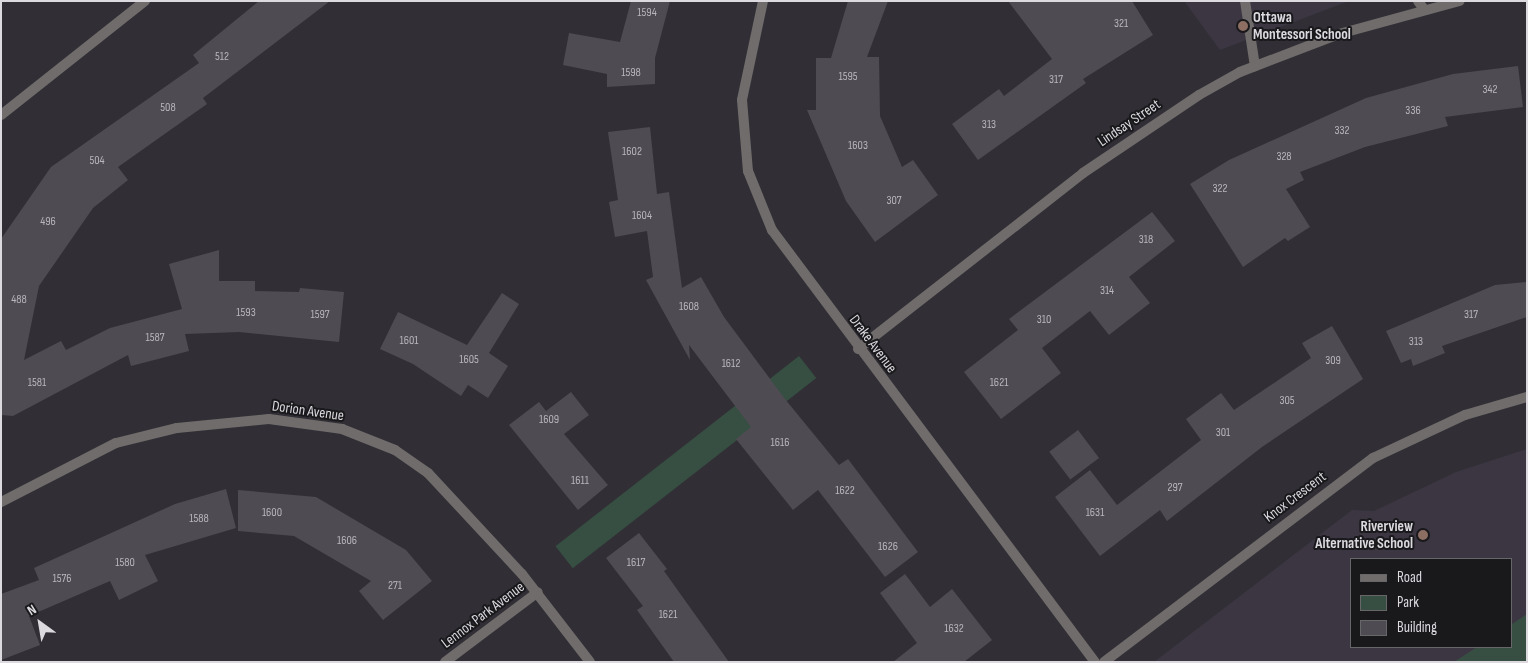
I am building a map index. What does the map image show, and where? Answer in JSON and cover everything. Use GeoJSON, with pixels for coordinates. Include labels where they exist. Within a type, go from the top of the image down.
{"type":"FeatureCollection","features":[{"type":"Feature","properties":{"kind":"street"},"geometry":{"type":"LineString","coordinates":[[1,116],[145,1]]}},
{"type":"Feature","properties":{"kind":"street","name":"Drake Avenue"},"geometry":{"type":"LineString","coordinates":[[763,1],[742,100],[748,171],[772,230],[858,349],[1096,662]]}},
{"type":"Feature","properties":{"kind":"street"},"geometry":{"type":"LineString","coordinates":[[1245,1],[1254,66]]}},
{"type":"Feature","properties":{"kind":"street","name":"Lindsay Street"},"geometry":{"type":"LineString","coordinates":[[858,349],[1082,173],[1174,110],[1254,66],[1420,5],[1460,1]]}},
{"type":"Feature","properties":{"kind":"street","name":"Knox Crescent"},"geometry":{"type":"LineString","coordinates":[[1104,662],[1373,458],[1465,415],[1527,397]]}},
{"type":"Feature","properties":{"kind":"street","name":"Dorion Avenue"},"geometry":{"type":"LineString","coordinates":[[1,502],[116,444],[177,428],[269,419],[342,429],[395,450],[428,473],[538,592],[590,662]]}},
{"type":"Feature","properties":{"kind":"street","name":"Lennox Park Avenue"},"geometry":{"type":"LineString","coordinates":[[445,662],[538,592]]}},
{"type":"Feature","properties":{"kind":"shaded area","name":"Ottawa Montessori School"},"geometry":{"type":"Polygon","coordinates":[[[1184,1],[1349,1],[1220,50],[1184,1]]]}},
{"type":"Feature","properties":{"kind":"shaded area","name":"Riverview Alternative School"},"geometry":{"type":"Polygon","coordinates":[[[1527,449],[1527,662],[1154,662],[1352,510],[1374,511],[1456,472],[1527,449]]]}},
{"type":"Feature","properties":{"kind":"green space"},"geometry":{"type":"Polygon","coordinates":[[[799,356],[816,378],[573,568],[556,546],[799,356]]]}},
{"type":"Feature","properties":{"kind":"green space"},"geometry":{"type":"Polygon","coordinates":[[[1527,614],[1527,662],[1454,662],[1475,648],[1513,648],[1513,623],[1527,614]]]}},
{"type":"Feature","properties":{"kind":"building"},"geometry":{"type":"Polygon","coordinates":[[[259,1],[330,1],[203,98],[207,104],[118,167],[128,180],[93,208],[39,286],[24,360],[61,341],[66,350],[110,328],[182,309],[169,264],[219,250],[219,281],[255,281],[255,291],[299,292],[300,288],[344,292],[339,342],[239,332],[185,334],[189,351],[131,366],[128,355],[13,416],[1,415],[1,239],[51,167],[199,63],[193,55],[259,1]]]}},
{"type":"Feature","properties":{"kind":"building"},"geometry":{"type":"Polygon","coordinates":[[[631,1],[670,1],[655,58],[655,84],[607,87],[607,74],[563,65],[569,33],[620,42],[631,1]]]}},
{"type":"Feature","properties":{"kind":"building"},"geometry":{"type":"Polygon","coordinates":[[[848,1],[888,1],[867,57],[879,57],[880,116],[902,167],[913,160],[938,195],[875,242],[846,201],[807,110],[816,110],[816,58],[831,58],[848,1]]]}},
{"type":"Feature","properties":{"kind":"building"},"geometry":{"type":"Polygon","coordinates":[[[1008,1],[1132,1],[1153,35],[1083,79],[1086,83],[978,160],[952,124],[999,89],[1004,96],[1052,59],[1008,1]]]}},
{"type":"Feature","properties":{"kind":"building"},"geometry":{"type":"Polygon","coordinates":[[[1518,66],[1523,107],[1445,117],[1448,126],[1365,147],[1300,172],[1304,180],[1286,189],[1310,227],[1288,241],[1285,238],[1243,267],[1190,184],[1229,160],[1366,98],[1453,74],[1518,66]]]}},
{"type":"Feature","properties":{"kind":"building"},"geometry":{"type":"Polygon","coordinates":[[[650,127],[657,194],[669,192],[682,288],[701,277],[724,317],[785,399],[839,465],[848,459],[918,552],[885,577],[818,490],[793,510],[736,439],[751,427],[689,345],[690,360],[646,280],[653,277],[647,231],[615,237],[609,202],[618,200],[608,132],[650,127]]]}},
{"type":"Feature","properties":{"kind":"building"},"geometry":{"type":"Polygon","coordinates":[[[1152,212],[1175,241],[1129,277],[1150,303],[1109,335],[1090,311],[1042,348],[1061,373],[1001,419],[964,372],[1018,330],[1009,319],[1152,212]]]}},
{"type":"Feature","properties":{"kind":"building"},"geometry":{"type":"Polygon","coordinates":[[[1527,282],[1527,317],[1442,346],[1445,353],[1413,366],[1411,359],[1401,363],[1386,331],[1495,285],[1527,282]]]}},
{"type":"Feature","properties":{"kind":"building"},"geometry":{"type":"Polygon","coordinates":[[[502,293],[519,304],[489,353],[508,366],[488,398],[468,385],[461,396],[413,364],[380,349],[398,312],[467,345],[502,293]]]}},
{"type":"Feature","properties":{"kind":"building"},"geometry":{"type":"Polygon","coordinates":[[[1332,326],[1363,379],[1262,447],[1167,521],[1160,510],[1100,556],[1055,497],[1090,470],[1117,505],[1201,440],[1186,419],[1221,393],[1234,410],[1311,358],[1302,343],[1332,326]]]}},
{"type":"Feature","properties":{"kind":"building"},"geometry":{"type":"Polygon","coordinates":[[[571,392],[589,415],[564,434],[608,485],[578,510],[509,425],[539,402],[546,411],[571,392]]]}},
{"type":"Feature","properties":{"kind":"building"},"geometry":{"type":"Polygon","coordinates":[[[1078,430],[1099,458],[1070,480],[1049,452],[1078,430]]]}},
{"type":"Feature","properties":{"kind":"building"},"geometry":{"type":"Polygon","coordinates":[[[226,489],[236,528],[145,555],[158,581],[119,600],[110,581],[29,616],[40,645],[1,660],[1,594],[39,580],[34,568],[175,504],[226,489]]]}},
{"type":"Feature","properties":{"kind":"building"},"geometry":{"type":"Polygon","coordinates":[[[238,490],[316,497],[406,550],[432,581],[383,620],[359,591],[371,581],[294,536],[238,531],[238,490]]]}},
{"type":"Feature","properties":{"kind":"building"},"geometry":{"type":"Polygon","coordinates":[[[639,533],[667,569],[664,571],[729,662],[674,662],[637,610],[643,606],[606,558],[639,533]]]}},
{"type":"Feature","properties":{"kind":"building"},"geometry":{"type":"Polygon","coordinates":[[[905,574],[930,607],[952,589],[992,640],[964,662],[893,662],[917,643],[880,593],[905,574]]]}},
{"type":"Feature","properties":{"kind":"place","name":"Ottawa Montessori School"},"geometry":{"type":"Point","coordinates":[1243,26]}},
{"type":"Feature","properties":{"kind":"place","name":"Riverview Alternative School"},"geometry":{"type":"Point","coordinates":[1423,535]}}]}
